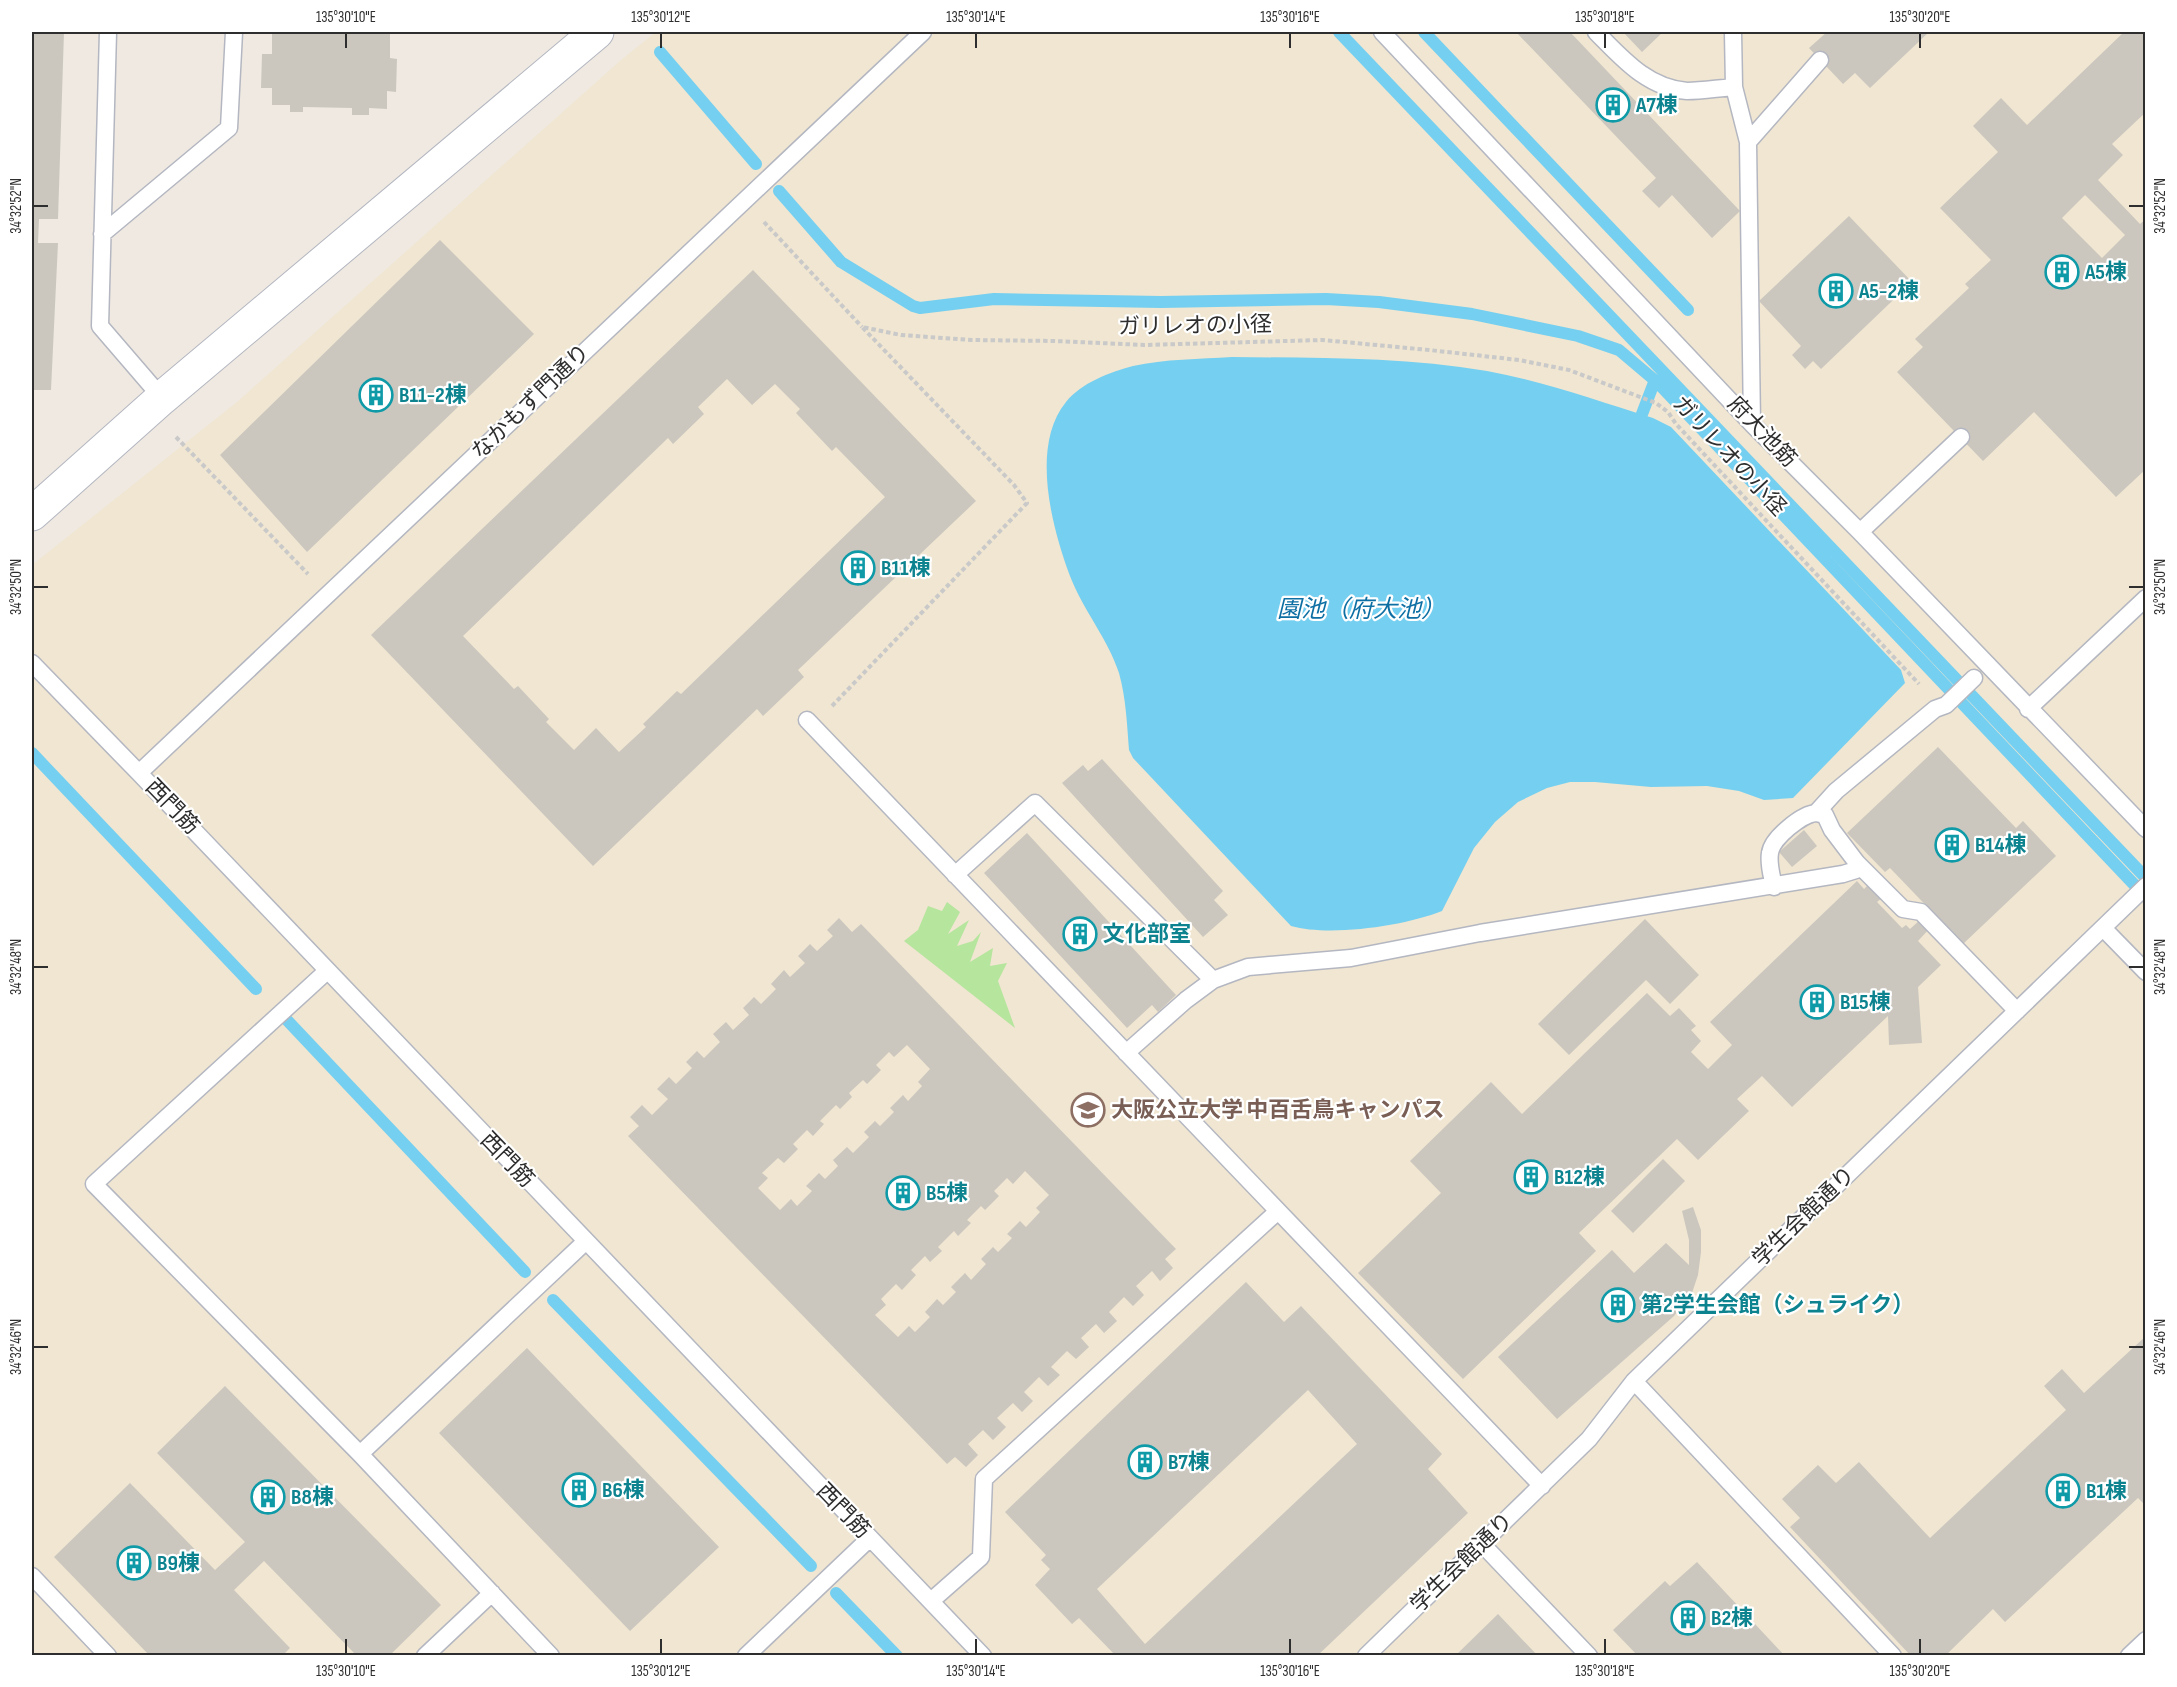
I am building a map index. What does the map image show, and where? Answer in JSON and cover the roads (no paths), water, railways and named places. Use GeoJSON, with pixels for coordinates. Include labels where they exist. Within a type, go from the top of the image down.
{"type":"FeatureCollection","features":[{"type":"Feature","properties":{"kind":"street"},"geometry":{"type":"LineString","coordinates":[[32,514],[162,398],[596,32]]}},
{"type":"Feature","properties":{"kind":"lane"},"geometry":{"type":"LineString","coordinates":[[108,32],[100,326],[162,398]]}},
{"type":"Feature","properties":{"kind":"lane"},"geometry":{"type":"LineString","coordinates":[[102,234],[229,128],[234,32]]}},
{"type":"Feature","properties":{"kind":"lane","name":"なかもず門通り"},"geometry":{"type":"LineString","coordinates":[[139,773],[923,32]]}},
{"type":"Feature","properties":{"kind":"lane","name":"府大池筋"},"geometry":{"type":"LineString","coordinates":[[1382,32],[1752,424],[1860,532],[1977,675],[2028,709],[2145,830]]}},
{"type":"Feature","properties":{"kind":"lane"},"geometry":{"type":"LineString","coordinates":[[1596,32],[1628,64],[1656,84],[1687,91],[1734,87]]}},
{"type":"Feature","properties":{"kind":"lane"},"geometry":{"type":"LineString","coordinates":[[1732,32],[1734,87],[1748,142],[1752,424]]}},
{"type":"Feature","properties":{"kind":"lane"},"geometry":{"type":"LineString","coordinates":[[1748,142],[1820,60]]}},
{"type":"Feature","properties":{"kind":"lane"},"geometry":{"type":"LineString","coordinates":[[1860,532],[1961,437]]}},
{"type":"Feature","properties":{"kind":"lane"},"geometry":{"type":"LineString","coordinates":[[2028,709],[2145,598]]}},
{"type":"Feature","properties":{"kind":"lane","name":"西門筋"},"geometry":{"type":"LineString","coordinates":[[32,663],[983,1656]]}},
{"type":"Feature","properties":{"kind":"lane"},"geometry":{"type":"LineString","coordinates":[[1816,813],[1836,791],[1935,709],[1943,706],[1977,675]]}},
{"type":"Feature","properties":{"kind":"lane"},"geometry":{"type":"LineString","coordinates":[[810,723],[1542,1486]]}},
{"type":"Feature","properties":{"kind":"lane"},"geometry":{"type":"LineString","coordinates":[[955,875],[1035,803],[1213,980]]}},
{"type":"Feature","properties":{"kind":"lane"},"geometry":{"type":"LineString","coordinates":[[1774,887],[1769,863],[1771,848],[1789,828],[1810,813],[1825,815],[1832,831],[1857,863],[1904,909],[1921,912],[2017,1011]]}},
{"type":"Feature","properties":{"kind":"lane"},"geometry":{"type":"LineString","coordinates":[[1126,1053],[1186,1000],[1213,980],[1248,967],[1351,958],[1480,933],[1774,887],[1852,872],[1856,870],[1857,863]]}},
{"type":"Feature","properties":{"kind":"lane","name":"学生会館通り"},"geometry":{"type":"LineString","coordinates":[[1366,1656],[1588,1439],[1634,1382],[2139,892]]}},
{"type":"Feature","properties":{"kind":"lane"},"geometry":{"type":"LineString","coordinates":[[2103,928],[2145,972]]}},
{"type":"Feature","properties":{"kind":"lane"},"geometry":{"type":"LineString","coordinates":[[327,971],[94,1184],[360,1454],[551,1656]]}},
{"type":"Feature","properties":{"kind":"lane"},"geometry":{"type":"LineString","coordinates":[[931,1601],[981,1557],[984,1479],[1278,1211]]}},
{"type":"Feature","properties":{"kind":"lane"},"geometry":{"type":"LineString","coordinates":[[360,1454],[585,1242]]}},
{"type":"Feature","properties":{"kind":"lane"},"geometry":{"type":"LineString","coordinates":[[1634,1382],[1893,1656]]}},
{"type":"Feature","properties":{"kind":"lane"},"geometry":{"type":"LineString","coordinates":[[746,1656],[870,1538]]}},
{"type":"Feature","properties":{"kind":"lane"},"geometry":{"type":"LineString","coordinates":[[1482,1544],[1589,1656]]}},
{"type":"Feature","properties":{"kind":"lane"},"geometry":{"type":"LineString","coordinates":[[32,1576],[108,1656]]}},
{"type":"Feature","properties":{"kind":"lane"},"geometry":{"type":"LineString","coordinates":[[424,1656],[492,1593]]}},
{"type":"Feature","properties":{"kind":"lane"},"geometry":{"type":"LineString","coordinates":[[2129,1656],[2145,1640]]}},
{"type":"Feature","properties":{"kind":"water","name":"園池（府大池）"},"geometry":{"type":"Polygon","coordinates":[[[1232,357],[1360,359],[1455,366],[1529,380],[1653,418],[1671,427],[1901,670],[1905,683],[1793,798],[1764,800],[1739,791],[1707,786],[1651,787],[1570,782],[1547,788],[1518,802],[1495,822],[1474,848],[1442,911],[1408,921],[1367,928],[1326,930],[1291,926],[1133,758],[1129,750],[1125,701],[1119,673],[1109,648],[1070,576],[1051,511],[1048,488],[1049,441],[1055,420],[1066,402],[1080,389],[1106,375],[1133,366],[1232,357]]]}},
{"type":"Feature","properties":{"kind":"waterway"},"geometry":{"type":"LineString","coordinates":[[1339,32],[2146,878]]}},
{"type":"Feature","properties":{"kind":"waterway"},"geometry":{"type":"LineString","coordinates":[[1424,32],[1688,310]]}},
{"type":"Feature","properties":{"kind":"waterway"},"geometry":{"type":"LineString","coordinates":[[660,52],[756,164]]}},
{"type":"Feature","properties":{"kind":"waterway"},"geometry":{"type":"LineString","coordinates":[[779,191],[841,262],[920,308],[994,299],[1161,302],[1326,299],[1379,302],[1472,314],[1578,336],[1619,350],[1658,383],[2145,896]]}},
{"type":"Feature","properties":{"kind":"waterway"},"geometry":{"type":"LineString","coordinates":[[1642,414],[1655,380]]}},
{"type":"Feature","properties":{"kind":"waterway"},"geometry":{"type":"LineString","coordinates":[[32,753],[256,989]]}},
{"type":"Feature","properties":{"kind":"waterway"},"geometry":{"type":"LineString","coordinates":[[284,1017],[525,1272]]}},
{"type":"Feature","properties":{"kind":"waterway"},"geometry":{"type":"LineString","coordinates":[[553,1300],[811,1566]]}},
{"type":"Feature","properties":{"kind":"waterway"},"geometry":{"type":"LineString","coordinates":[[836,1593],[897,1656]]}},
{"type":"Feature","properties":{"kind":"place","name":"A7棟"},"geometry":{"type":"Point","coordinates":[1613,105]}},
{"type":"Feature","properties":{"kind":"place","name":"A5棟"},"geometry":{"type":"Point","coordinates":[2062,272]}},
{"type":"Feature","properties":{"kind":"place","name":"A5-2棟"},"geometry":{"type":"Point","coordinates":[1836,291]}},
{"type":"Feature","properties":{"kind":"place","name":"B11-2棟"},"geometry":{"type":"Point","coordinates":[376,395]}},
{"type":"Feature","properties":{"kind":"place","name":"B11棟"},"geometry":{"type":"Point","coordinates":[858,568]}},
{"type":"Feature","properties":{"kind":"place","name":"B14棟"},"geometry":{"type":"Point","coordinates":[1952,845]}},
{"type":"Feature","properties":{"kind":"place","name":"文化部室"},"geometry":{"type":"Point","coordinates":[1080,934]}},
{"type":"Feature","properties":{"kind":"place","name":"B15棟"},"geometry":{"type":"Point","coordinates":[1817,1002]}},
{"type":"Feature","properties":{"kind":"place","name":"大阪公立大学 中百舌鳥キャンパス"},"geometry":{"type":"Point","coordinates":[1088,1110]}},
{"type":"Feature","properties":{"kind":"place","name":"B12棟"},"geometry":{"type":"Point","coordinates":[1531,1177]}},
{"type":"Feature","properties":{"kind":"place","name":"B5棟"},"geometry":{"type":"Point","coordinates":[903,1193]}},
{"type":"Feature","properties":{"kind":"place","name":"第2学生会館（シュライク）"},"geometry":{"type":"Point","coordinates":[1618,1305]}},
{"type":"Feature","properties":{"kind":"place","name":"B7棟"},"geometry":{"type":"Point","coordinates":[1145,1462]}},
{"type":"Feature","properties":{"kind":"place","name":"B6棟"},"geometry":{"type":"Point","coordinates":[579,1490]}},
{"type":"Feature","properties":{"kind":"place","name":"B1棟"},"geometry":{"type":"Point","coordinates":[2063,1491]}},
{"type":"Feature","properties":{"kind":"place","name":"B8棟"},"geometry":{"type":"Point","coordinates":[268,1497]}},
{"type":"Feature","properties":{"kind":"place","name":"B9棟"},"geometry":{"type":"Point","coordinates":[134,1563]}},
{"type":"Feature","properties":{"kind":"place","name":"B2棟"},"geometry":{"type":"Point","coordinates":[1688,1618]}}]}
